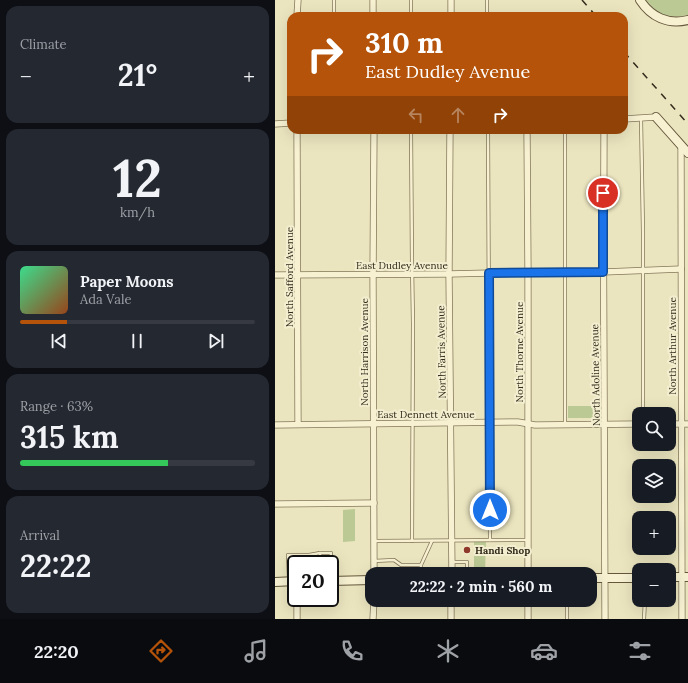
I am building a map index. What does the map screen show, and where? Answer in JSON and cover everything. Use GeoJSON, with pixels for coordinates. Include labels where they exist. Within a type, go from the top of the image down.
{"type":"FeatureCollection","features":[{"type":"Feature","properties":{"kind":"main road"},"geometry":{"type":"LineString","coordinates":[[640,0],[650,12],[663,20],[678,22],[688,20]]}},
{"type":"Feature","properties":{"kind":"main road"},"geometry":{"type":"LineString","coordinates":[[656,117],[688,153]]}},
{"type":"Feature","properties":{"kind":"main road"},"geometry":{"type":"LineString","coordinates":[[597,578],[632,578]]}},
{"type":"Feature","properties":{"kind":"main road"},"geometry":{"type":"LineString","coordinates":[[339,581],[365,580]]}},
{"type":"Feature","properties":{"kind":"main road"},"geometry":{"type":"LineString","coordinates":[[275,582],[287,581]]}},
{"type":"Feature","properties":{"kind":"street"},"geometry":{"type":"LineString","coordinates":[[297,12],[298,0]]}},
{"type":"Feature","properties":{"kind":"street"},"geometry":{"type":"LineString","coordinates":[[373,0],[373,12]]}},
{"type":"Feature","properties":{"kind":"street"},"geometry":{"type":"LineString","coordinates":[[451,0],[451,12]]}},
{"type":"Feature","properties":{"kind":"street"},"geometry":{"type":"LineString","coordinates":[[628,119],[656,117]]}},
{"type":"Feature","properties":{"kind":"street"},"geometry":{"type":"LineString","coordinates":[[275,124],[287,123]]}},
{"type":"Feature","properties":{"kind":"street","name":"North Safford Avenue"},"geometry":{"type":"LineString","coordinates":[[297,134],[298,424]]}},
{"type":"Feature","properties":{"kind":"street","name":"North Harrison Avenue"},"geometry":{"type":"LineString","coordinates":[[374,134],[374,567]]}},
{"type":"Feature","properties":{"kind":"street","name":"North Farris Avenue"},"geometry":{"type":"LineString","coordinates":[[450,134],[449,274],[451,567]]}},
{"type":"Feature","properties":{"kind":"street","name":"North Thorne Avenue"},"geometry":{"type":"LineString","coordinates":[[527,134],[528,567]]}},
{"type":"Feature","properties":{"kind":"street","name":"North Adoline Avenue"},"geometry":{"type":"LineString","coordinates":[[604,134],[603,272],[605,619]]}},
{"type":"Feature","properties":{"kind":"street","name":"North Arthur Avenue"},"geometry":{"type":"LineString","coordinates":[[681,144],[681,424],[685,577],[682,619]]}},
{"type":"Feature","properties":{"kind":"street","name":"East Dudley Avenue"},"geometry":{"type":"LineString","coordinates":[[275,274],[449,274],[603,272],[681,269]]}},
{"type":"Feature","properties":{"kind":"street","name":"East Dennett Avenue"},"geometry":{"type":"LineString","coordinates":[[275,425],[518,422],[535,425],[632,424]]}},
{"type":"Feature","properties":{"kind":"street"},"geometry":{"type":"LineString","coordinates":[[676,424],[688,424]]}},
{"type":"Feature","properties":{"kind":"street"},"geometry":{"type":"LineString","coordinates":[[275,504],[374,503]]}},
{"type":"Feature","properties":{"kind":"street"},"geometry":{"type":"LineString","coordinates":[[297,607],[297,619]]}},
{"type":"Feature","properties":{"kind":"street"},"geometry":{"type":"LineString","coordinates":[[373,619],[374,607]]}},
{"type":"Feature","properties":{"kind":"street"},"geometry":{"type":"LineString","coordinates":[[451,607],[451,619]]}},
{"type":"Feature","properties":{"kind":"street"},"geometry":{"type":"LineString","coordinates":[[528,607],[528,619]]}},
{"type":"Feature","properties":{"kind":"lane"},"geometry":{"type":"LineString","coordinates":[[334,0],[334,12]]}},
{"type":"Feature","properties":{"kind":"lane"},"geometry":{"type":"LineString","coordinates":[[411,0],[411,12]]}},
{"type":"Feature","properties":{"kind":"lane"},"geometry":{"type":"LineString","coordinates":[[487,0],[487,12]]}},
{"type":"Feature","properties":{"kind":"lane"},"geometry":{"type":"LineString","coordinates":[[641,119],[643,203],[643,407]]}},
{"type":"Feature","properties":{"kind":"lane"},"geometry":{"type":"LineString","coordinates":[[411,134],[413,324],[412,541]]}},
{"type":"Feature","properties":{"kind":"lane"},"geometry":{"type":"LineString","coordinates":[[488,134],[490,540]]}},
{"type":"Feature","properties":{"kind":"lane"},"geometry":{"type":"LineString","coordinates":[[565,134],[565,425]]}},
{"type":"Feature","properties":{"kind":"lane"},"geometry":{"type":"LineString","coordinates":[[374,541],[528,540]]}},
{"type":"Feature","properties":{"kind":"lane"},"geometry":{"type":"LineString","coordinates":[[374,561],[394,560],[401,565],[421,565],[432,541]]}},
{"type":"Feature","properties":{"kind":"lane"},"geometry":{"type":"LineString","coordinates":[[309,555],[331,553],[331,555]]}},
{"type":"Feature","properties":{"kind":"lane"},"geometry":{"type":"LineString","coordinates":[[451,562],[467,562],[467,567]]}},
{"type":"Feature","properties":{"kind":"lane"},"geometry":{"type":"LineString","coordinates":[[567,607],[567,619]]}},
{"type":"Feature","properties":{"kind":"lane"},"geometry":{"type":"LineString","coordinates":[[645,607],[645,619]]}},
{"type":"Feature","properties":{"kind":"green space"},"geometry":{"type":"Polygon","coordinates":[[[646,0],[688,0],[688,15],[670,17],[662,15],[646,0]]]}},
{"type":"Feature","properties":{"kind":"green space"},"geometry":{"type":"Polygon","coordinates":[[[568,406],[597,406],[597,418],[568,418],[568,406]]]}},
{"type":"Feature","properties":{"kind":"green space"},"geometry":{"type":"Polygon","coordinates":[[[355,509],[355,541],[343,542],[343,510],[355,509]]]}},
{"type":"Feature","properties":{"kind":"green space"},"geometry":{"type":"Polygon","coordinates":[[[486,541],[485,567],[474,567],[474,542],[486,541]]]}},
{"type":"Feature","properties":{"kind":"railway"},"geometry":{"type":"LineString","coordinates":[[582,0],[592,12]]}},
{"type":"Feature","properties":{"kind":"railway"},"geometry":{"type":"LineString","coordinates":[[628,56],[688,124]]}},
{"type":"Feature","properties":{"kind":"place","name":"Handi Shop"},"geometry":{"type":"Point","coordinates":[467,550]}},
{"type":"Feature","properties":{"kind":"route"},"geometry":{"type":"LineString","coordinates":[[490,510],[489,273],[603,272],[603,193]]}}]}
